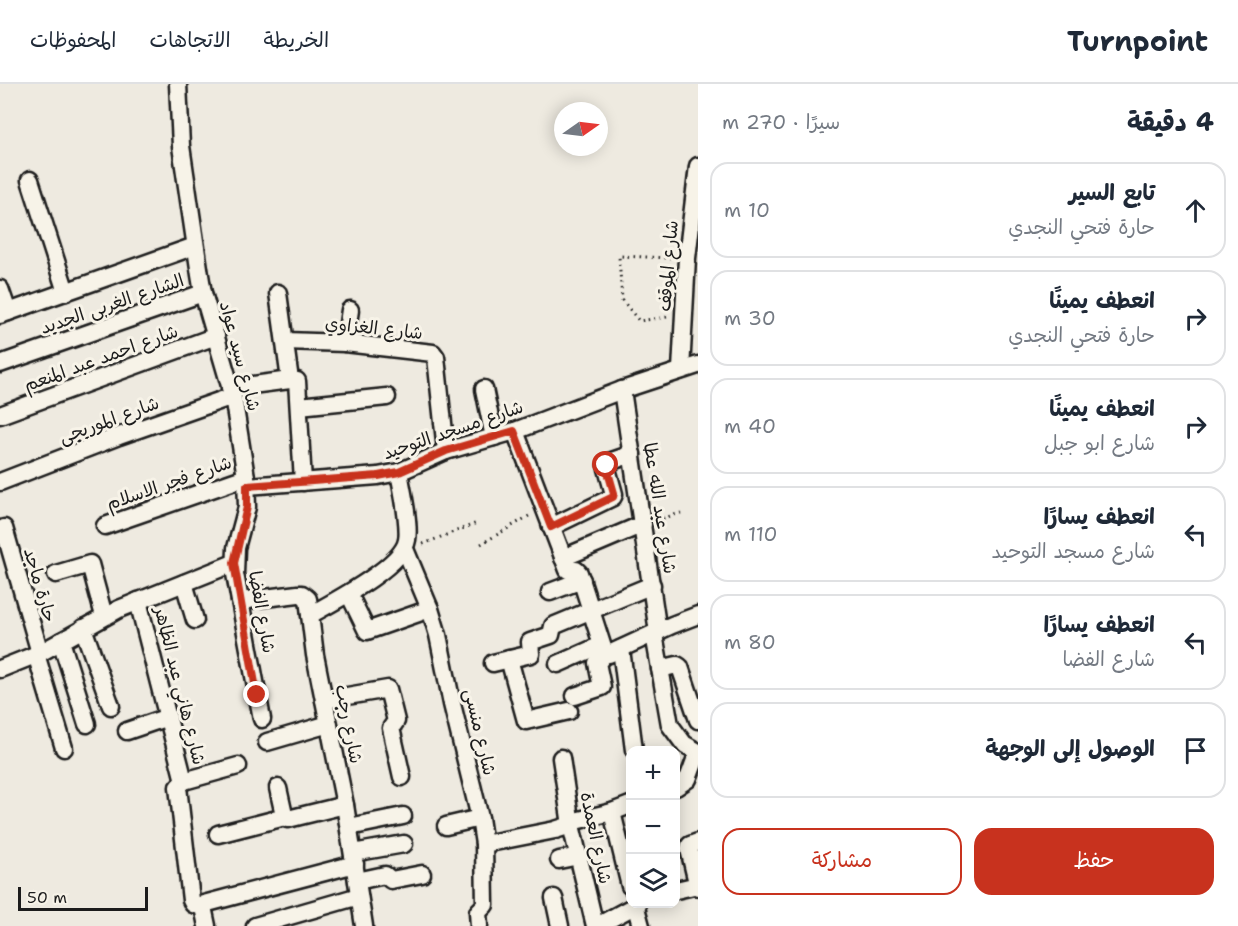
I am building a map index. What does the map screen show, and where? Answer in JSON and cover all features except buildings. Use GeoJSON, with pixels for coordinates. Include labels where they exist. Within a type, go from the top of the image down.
{"type":"FeatureCollection","features":[{"type":"Feature","properties":{"kind":"street","name":"شارع سيد عواد"},"geometry":{"type":"LineString","coordinates":[[178,84],[181,146],[203,293],[232,392],[247,482]]}},
{"type":"Feature","properties":{"kind":"street","name":"شارع الموقف"},"geometry":{"type":"LineString","coordinates":[[681,370],[688,314],[698,166]]}},
{"type":"Feature","properties":{"kind":"street"},"geometry":{"type":"LineString","coordinates":[[30,180],[66,292]]}},
{"type":"Feature","properties":{"kind":"street"},"geometry":{"type":"LineString","coordinates":[[0,289],[4,313],[195,246]]}},
{"type":"Feature","properties":{"kind":"street","name":"الشارع الغربى الجديد"},"geometry":{"type":"LineString","coordinates":[[0,364],[203,293]]}},
{"type":"Feature","properties":{"kind":"street"},"geometry":{"type":"LineString","coordinates":[[278,293],[290,380],[296,380],[298,383],[303,482]]}},
{"type":"Feature","properties":{"kind":"street"},"geometry":{"type":"LineString","coordinates":[[345,343],[350,310]]}},
{"type":"Feature","properties":{"kind":"street","name":"شارع احمد عبد المنعم"},"geometry":{"type":"LineString","coordinates":[[0,416],[216,336]]}},
{"type":"Feature","properties":{"kind":"street","name":"شارع الغزاوي"},"geometry":{"type":"LineString","coordinates":[[285,341],[345,343],[433,354],[436,357],[446,451]]}},
{"type":"Feature","properties":{"kind":"street","name":"شارع مسجد التوحيد"},"geometry":{"type":"LineString","coordinates":[[247,482],[303,482],[378,476],[399,472],[446,451],[514,431],[622,390],[698,365]]}},
{"type":"Feature","properties":{"kind":"street","name":"شارع الموريجى"},"geometry":{"type":"LineString","coordinates":[[0,482],[232,392],[290,380]]}},
{"type":"Feature","properties":{"kind":"street"},"geometry":{"type":"LineString","coordinates":[[484,389],[494,437]]}},
{"type":"Feature","properties":{"kind":"street","name":"شارع عبد الله عطا"},"geometry":{"type":"LineString","coordinates":[[622,390],[652,585],[660,669],[670,726],[684,744],[698,752]]}},
{"type":"Feature","properties":{"kind":"street"},"geometry":{"type":"LineString","coordinates":[[299,406],[387,397]]}},
{"type":"Feature","properties":{"kind":"street"},"geometry":{"type":"LineString","coordinates":[[514,431],[563,558],[569,571],[578,571],[582,580],[603,650],[609,654],[698,615]]}},
{"type":"Feature","properties":{"kind":"street"},"geometry":{"type":"LineString","coordinates":[[551,527],[613,497],[614,493],[606,465],[632,454]]}},
{"type":"Feature","properties":{"kind":"street"},"geometry":{"type":"LineString","coordinates":[[310,615],[349,594],[399,557],[405,549],[408,534],[399,472]]}},
{"type":"Feature","properties":{"kind":"street","name":"شارع فجر الاسلام"},"geometry":{"type":"LineString","coordinates":[[105,526],[247,482]]}},
{"type":"Feature","properties":{"kind":"street","name":"شارع الفضا"},"geometry":{"type":"LineString","coordinates":[[247,482],[247,507],[234,563],[262,719]]}},
{"type":"Feature","properties":{"kind":"street"},"geometry":{"type":"LineString","coordinates":[[563,558],[643,524]]}},
{"type":"Feature","properties":{"kind":"street","name":"حارة ماجد"},"geometry":{"type":"LineString","coordinates":[[4,528],[64,748]]}},
{"type":"Feature","properties":{"kind":"street","name":"شارع منسى"},"geometry":{"type":"LineString","coordinates":[[405,549],[430,609],[445,662],[452,704],[480,818],[485,906],[478,912],[479,926]]}},
{"type":"Feature","properties":{"kind":"street"},"geometry":{"type":"LineString","coordinates":[[0,667],[38,653],[104,616],[234,563]]}},
{"type":"Feature","properties":{"kind":"street"},"geometry":{"type":"LineString","coordinates":[[56,574],[90,564],[104,616]]}},
{"type":"Feature","properties":{"kind":"street"},"geometry":{"type":"LineString","coordinates":[[550,592],[582,580]]}},
{"type":"Feature","properties":{"kind":"street"},"geometry":{"type":"LineString","coordinates":[[184,583],[195,620]]}},
{"type":"Feature","properties":{"kind":"street"},"geometry":{"type":"LineString","coordinates":[[603,650],[597,663],[602,687],[572,703],[529,722],[526,721],[501,661],[532,654],[531,641],[552,635],[553,626],[652,585]]}},
{"type":"Feature","properties":{"kind":"street","name":"شارع رجب"},"geometry":{"type":"LineString","coordinates":[[240,602],[302,594],[308,599],[315,655],[349,827],[364,926]]}},
{"type":"Feature","properties":{"kind":"street"},"geometry":{"type":"LineString","coordinates":[[349,594],[363,627],[369,631],[430,609]]}},
{"type":"Feature","properties":{"kind":"street","name":"شارع هاني عبد الظاهر"},"geometry":{"type":"LineString","coordinates":[[138,601],[183,781],[178,790],[191,900],[193,904],[200,905]]}},
{"type":"Feature","properties":{"kind":"street"},"geometry":{"type":"LineString","coordinates":[[83,628],[111,706]]}},
{"type":"Feature","properties":{"kind":"street"},"geometry":{"type":"LineString","coordinates":[[61,641],[87,724]]}},
{"type":"Feature","properties":{"kind":"street"},"geometry":{"type":"LineString","coordinates":[[621,649],[633,746]]}},
{"type":"Feature","properties":{"kind":"street"},"geometry":{"type":"LineString","coordinates":[[558,664],[603,650]]}},
{"type":"Feature","properties":{"kind":"street"},"geometry":{"type":"LineString","coordinates":[[660,669],[675,665],[680,667],[698,720]]}},
{"type":"Feature","properties":{"kind":"street"},"geometry":{"type":"LineString","coordinates":[[324,700],[388,688],[396,721],[391,728],[402,777]]}},
{"type":"Feature","properties":{"kind":"street"},"geometry":{"type":"LineString","coordinates":[[127,731],[168,717]]}},
{"type":"Feature","properties":{"kind":"street"},"geometry":{"type":"LineString","coordinates":[[267,742],[329,724]]}},
{"type":"Feature","properties":{"kind":"street"},"geometry":{"type":"LineString","coordinates":[[680,784],[688,779],[698,752]]}},
{"type":"Feature","properties":{"kind":"street","name":"شارع العمدة"},"geometry":{"type":"LineString","coordinates":[[561,758],[571,823],[596,926]]}},
{"type":"Feature","properties":{"kind":"street"},"geometry":{"type":"LineString","coordinates":[[183,781],[238,766]]}},
{"type":"Feature","properties":{"kind":"street"},"geometry":{"type":"LineString","coordinates":[[278,788],[285,817]]}},
{"type":"Feature","properties":{"kind":"street"},"geometry":{"type":"LineString","coordinates":[[218,834],[345,805]]}},
{"type":"Feature","properties":{"kind":"street"},"geometry":{"type":"LineString","coordinates":[[483,844],[555,830],[626,807]]}},
{"type":"Feature","properties":{"kind":"street"},"geometry":{"type":"LineString","coordinates":[[612,812],[626,870]]}},
{"type":"Feature","properties":{"kind":"street"},"geometry":{"type":"LineString","coordinates":[[349,827],[403,816]]}},
{"type":"Feature","properties":{"kind":"street"},"geometry":{"type":"LineString","coordinates":[[446,826],[480,818]]}},
{"type":"Feature","properties":{"kind":"street"},"geometry":{"type":"LineString","coordinates":[[680,889],[698,886],[689,849],[690,845],[698,841],[698,835]]}},
{"type":"Feature","properties":{"kind":"street"},"geometry":{"type":"LineString","coordinates":[[207,926],[204,910],[200,905],[404,844]]}},
{"type":"Feature","properties":{"kind":"street"},"geometry":{"type":"LineString","coordinates":[[559,860],[579,856]]}},
{"type":"Feature","properties":{"kind":"street"},"geometry":{"type":"LineString","coordinates":[[255,926],[358,889],[385,875],[391,880],[422,874]]}},
{"type":"Feature","properties":{"kind":"street"},"geometry":{"type":"LineString","coordinates":[[554,898],[560,926]]}},
{"type":"Feature","properties":{"kind":"street"},"geometry":{"type":"LineString","coordinates":[[596,926],[629,908]]}},
{"type":"Feature","properties":{"kind":"street"},"geometry":{"type":"LineString","coordinates":[[637,908],[641,926]]}},
{"type":"Feature","properties":{"kind":"path"},"geometry":{"type":"LineString","coordinates":[[688,314],[639,321],[622,300],[619,256],[692,258]]}},
{"type":"Feature","properties":{"kind":"path"},"geometry":{"type":"LineString","coordinates":[[481,544],[544,507]]}},
{"type":"Feature","properties":{"kind":"path"},"geometry":{"type":"LineString","coordinates":[[643,524],[681,513]]}},
{"type":"Feature","properties":{"kind":"path"},"geometry":{"type":"LineString","coordinates":[[405,549],[442,538],[477,523]]}},
{"type":"Feature","properties":{"kind":"route"},"geometry":{"type":"LineString","coordinates":[[257,695],[234,563],[247,507],[247,486],[378,476],[399,472],[446,451],[514,431],[551,527],[613,497],[614,493],[606,465]]}}]}
